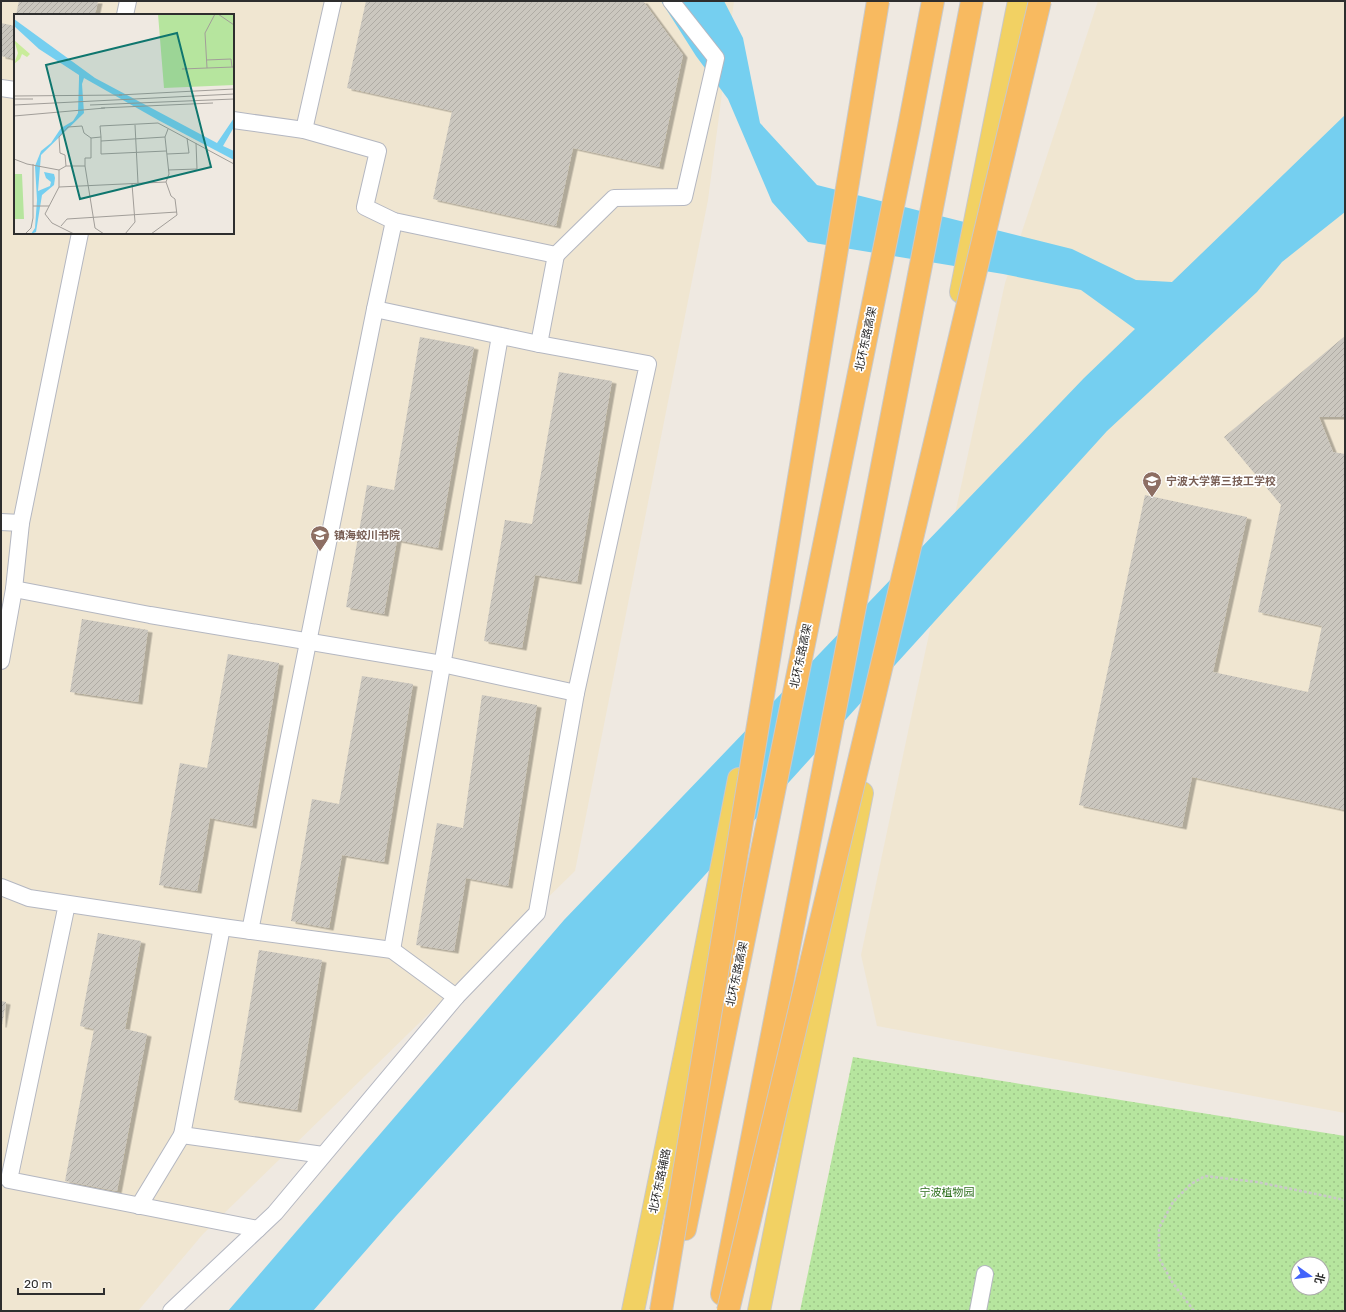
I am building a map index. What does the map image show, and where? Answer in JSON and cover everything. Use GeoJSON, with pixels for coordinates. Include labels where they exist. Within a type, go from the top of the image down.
{"type":"FeatureCollection","features":[{"type":"Feature","properties":{"kind":"highway"},"geometry":{"type":"LineString","coordinates":[[661,1311],[878,1]]}},
{"type":"Feature","properties":{"kind":"highway","name":"北环东路高架"},"geometry":{"type":"LineString","coordinates":[[668,1311],[909,127],[933,1]]}},
{"type":"Feature","properties":{"kind":"highway"},"geometry":{"type":"LineString","coordinates":[[719,1311],[972,1]]}},
{"type":"Feature","properties":{"kind":"highway"},"geometry":{"type":"LineString","coordinates":[[728,1311],[1040,1]]}},
{"type":"Feature","properties":{"kind":"main road","name":"北环东路辅路"},"geometry":{"type":"LineString","coordinates":[[633,1311],[686,1050],[889,1]]}},
{"type":"Feature","properties":{"kind":"main road"},"geometry":{"type":"LineString","coordinates":[[759,1311],[1019,1]]}},
{"type":"Feature","properties":{"kind":"lane"},"geometry":{"type":"LineString","coordinates":[[125,14],[128,1]]}},
{"type":"Feature","properties":{"kind":"lane"},"geometry":{"type":"LineString","coordinates":[[304,130],[333,1]]}},
{"type":"Feature","properties":{"kind":"lane"},"geometry":{"type":"LineString","coordinates":[[539,344],[556,255],[614,198],[684,197],[716,58],[671,1]]}},
{"type":"Feature","properties":{"kind":"lane"},"geometry":{"type":"LineString","coordinates":[[1,88],[14,90]]}},
{"type":"Feature","properties":{"kind":"lane"},"geometry":{"type":"LineString","coordinates":[[234,120],[304,130],[378,150],[365,207],[394,221],[556,255]]}},
{"type":"Feature","properties":{"kind":"lane"},"geometry":{"type":"LineString","coordinates":[[250,931],[375,308],[394,221]]}},
{"type":"Feature","properties":{"kind":"lane"},"geometry":{"type":"LineString","coordinates":[[1,661],[14,589],[21,524],[80,234]]}},
{"type":"Feature","properties":{"kind":"lane"},"geometry":{"type":"LineString","coordinates":[[171,1311],[275,1213],[456,997],[537,913],[576,693],[648,364],[500,336],[375,308]]}},
{"type":"Feature","properties":{"kind":"lane"},"geometry":{"type":"LineString","coordinates":[[392,950],[500,336]]}},
{"type":"Feature","properties":{"kind":"lane"},"geometry":{"type":"LineString","coordinates":[[1,522],[21,524]]}},
{"type":"Feature","properties":{"kind":"lane"},"geometry":{"type":"LineString","coordinates":[[14,589],[150,615],[442,664],[576,693]]}},
{"type":"Feature","properties":{"kind":"lane"},"geometry":{"type":"LineString","coordinates":[[1,887],[29,898],[222,927],[392,950],[456,997]]}},
{"type":"Feature","properties":{"kind":"lane"},"geometry":{"type":"LineString","coordinates":[[67,904],[9,1180],[258,1230]]}},
{"type":"Feature","properties":{"kind":"lane"},"geometry":{"type":"LineString","coordinates":[[139,1206],[182,1135],[222,927]]}},
{"type":"Feature","properties":{"kind":"lane"},"geometry":{"type":"LineString","coordinates":[[182,1135],[323,1155]]}},
{"type":"Feature","properties":{"kind":"lane"},"geometry":{"type":"LineString","coordinates":[[978,1311],[986,1274]]}},
{"type":"Feature","properties":{"kind":"path"},"geometry":{"type":"LineString","coordinates":[[1194,1311],[1172,1282],[1159,1258],[1159,1228],[1173,1202],[1191,1184],[1205,1176],[1264,1183],[1345,1200]]}},
{"type":"Feature","properties":{"kind":"shaded area","name":"镇海蛟川书院"},"geometry":{"type":"Polygon","coordinates":[[[1,1],[734,1],[708,200],[575,871],[203,1234],[138,1311],[1,1311],[1,1]]]}},
{"type":"Feature","properties":{"kind":"shaded area","name":"宁波大学第三技工学校"},"geometry":{"type":"Polygon","coordinates":[[[1098,1],[1345,1],[1345,1113],[877,1026],[861,955],[1005,283],[1098,1]]]}},
{"type":"Feature","properties":{"kind":"green space","name":"宁波植物园"},"geometry":{"type":"Polygon","coordinates":[[[853,1057],[1345,1136],[1345,1311],[800,1311],[853,1057]]]}},
{"type":"Feature","properties":{"kind":"water"},"geometry":{"type":"Polygon","coordinates":[[[661,1],[724,1],[743,38],[760,123],[817,185],[1072,249],[1136,280],[1172,282],[1345,115],[1345,212],[1282,262],[1257,292],[1107,431],[396,1216],[313,1311],[228,1311],[564,920],[1084,378],[1135,329],[1081,290],[1003,274],[808,242],[772,202],[728,99],[696,56],[661,1]]]}},
{"type":"Feature","properties":{"kind":"building"},"geometry":{"type":"Polygon","coordinates":[[[19,1],[98,1],[95,14],[16,14],[19,1]]]}},
{"type":"Feature","properties":{"kind":"building"},"geometry":{"type":"Polygon","coordinates":[[[366,1],[643,1],[683,55],[659,167],[573,148],[556,226],[433,199],[452,111],[347,88],[366,1]]]}},
{"type":"Feature","properties":{"kind":"building"},"geometry":{"type":"Polygon","coordinates":[[[1,23],[14,26],[14,59],[1,56],[1,23]]]}},
{"type":"Feature","properties":{"kind":"building"},"geometry":{"type":"Polygon","coordinates":[[[1345,336],[1345,417],[1319,417],[1333,452],[1345,454],[1345,810],[1192,777],[1182,827],[1079,805],[1145,495],[1247,517],[1213,672],[1308,692],[1322,626],[1258,612],[1281,505],[1224,437],[1345,336]]]}},
{"type":"Feature","properties":{"kind":"building"},"geometry":{"type":"Polygon","coordinates":[[[420,337],[474,347],[438,548],[397,540],[384,614],[346,607],[367,485],[394,490],[420,337]]]}},
{"type":"Feature","properties":{"kind":"building"},"geometry":{"type":"Polygon","coordinates":[[[559,372],[612,381],[577,582],[535,575],[522,648],[484,641],[505,520],[532,524],[559,372]]]}},
{"type":"Feature","properties":{"kind":"building"},"geometry":{"type":"Polygon","coordinates":[[[82,619],[148,630],[138,702],[70,692],[82,619]]]}},
{"type":"Feature","properties":{"kind":"building"},"geometry":{"type":"Polygon","coordinates":[[[228,654],[279,663],[252,826],[210,818],[197,891],[159,885],[180,763],[207,768],[228,654]]]}},
{"type":"Feature","properties":{"kind":"building"},"geometry":{"type":"Polygon","coordinates":[[[362,676],[413,684],[384,862],[342,855],[329,928],[291,921],[312,799],[339,804],[362,676]]]}},
{"type":"Feature","properties":{"kind":"building"},"geometry":{"type":"Polygon","coordinates":[[[482,695],[537,705],[508,886],[466,878],[454,951],[416,945],[437,823],[463,828],[482,695]]]}},
{"type":"Feature","properties":{"kind":"building"},"geometry":{"type":"Polygon","coordinates":[[[98,933],[141,941],[125,1029],[147,1034],[117,1191],[65,1181],[94,1029],[80,1026],[98,933]]]}},
{"type":"Feature","properties":{"kind":"building"},"geometry":{"type":"Polygon","coordinates":[[[259,950],[322,960],[297,1110],[234,1100],[259,950]]]}},
{"type":"Feature","properties":{"kind":"building"},"geometry":{"type":"Polygon","coordinates":[[[1,1001],[6,1002],[2,1025],[1,1025],[1,1001]]]}},
{"type":"Feature","properties":{"kind":"place","name":"宁波大学第三技工学校"},"geometry":{"type":"Point","coordinates":[1152,498]}},
{"type":"Feature","properties":{"kind":"place","name":"镇海蛟川书院"},"geometry":{"type":"Point","coordinates":[320,552]}}]}
